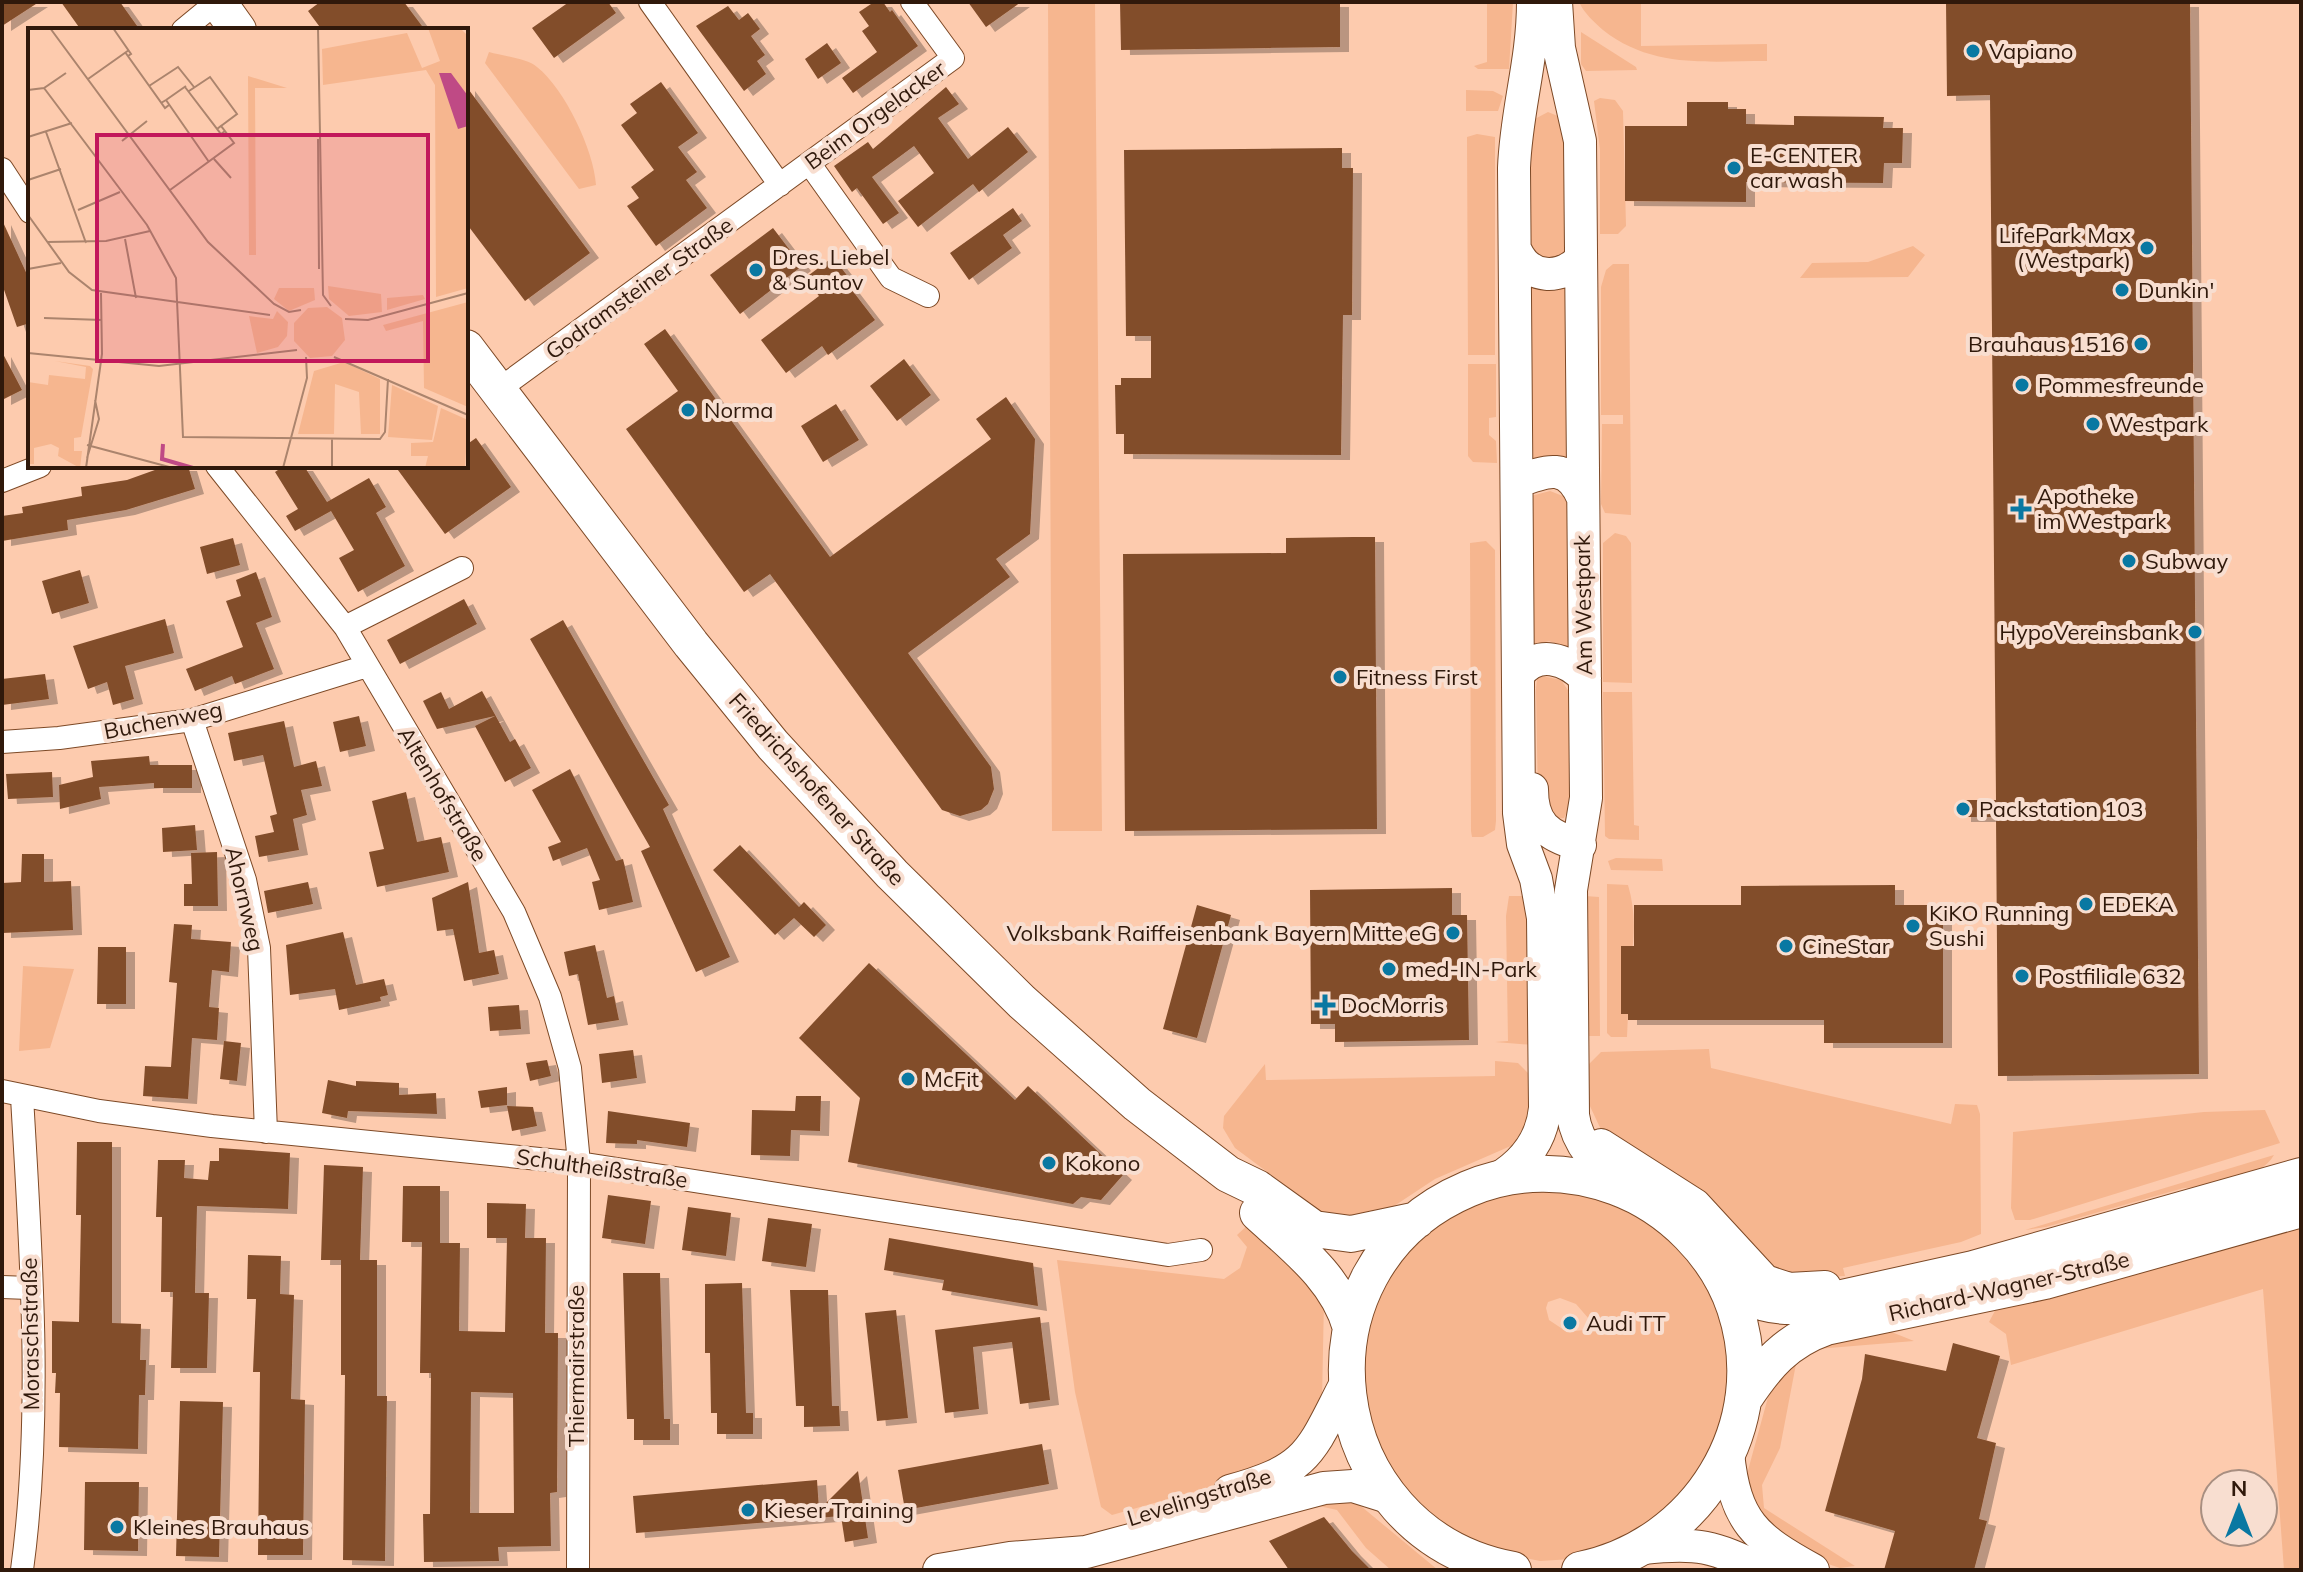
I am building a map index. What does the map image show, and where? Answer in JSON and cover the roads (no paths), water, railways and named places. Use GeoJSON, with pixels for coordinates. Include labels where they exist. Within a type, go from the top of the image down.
{"type":"FeatureCollection","features":[{"type":"Feature","properties":{"kind":"main road"},"geometry":{"type":"LineString","coordinates":[[218,2],[237,28]]}},
{"type":"Feature","properties":{"kind":"main road"},"geometry":{"type":"LineString","coordinates":[[1497,1179],[1529,1152],[1540,1131],[1545,1108],[1543,918],[1536,879],[1523,844],[1517,720],[1515,158],[1526,112],[1533,2]]}},
{"type":"Feature","properties":{"kind":"main road","name":"Am Westpark"},"geometry":{"type":"LineString","coordinates":[[1556,2],[1559,48],[1578,120],[1581,259],[1586,798],[1571,890],[1573,1093],[1578,1136],[1589,1153],[1626,1190]]}},
{"type":"Feature","properties":{"kind":"main road"},"geometry":{"type":"LineString","coordinates":[[1526,112],[1569,87]]}},
{"type":"Feature","properties":{"kind":"main road"},"geometry":{"type":"LineString","coordinates":[[1526,112],[1558,104],[1578,120]]}},
{"type":"Feature","properties":{"kind":"main road"},"geometry":{"type":"LineString","coordinates":[[1516,251],[1527,267],[1545,274],[1564,274],[1581,259]]}},
{"type":"Feature","properties":{"kind":"main road","name":"Friedrichshofener Straße"},"geometry":{"type":"LineString","coordinates":[[468,351],[691,644],[783,757],[892,874],[1022,1002],[1137,1104],[1228,1174],[1257,1188],[1314,1229],[1332,1233],[1373,1232],[1417,1220]]}},
{"type":"Feature","properties":{"kind":"main road"},"geometry":{"type":"LineString","coordinates":[[1517,482],[1546,472],[1565,473],[1578,485],[1583,498]]}},
{"type":"Feature","properties":{"kind":"main road"},"geometry":{"type":"LineString","coordinates":[[1519,674],[1524,667],[1549,659],[1574,666],[1585,678]]}},
{"type":"Feature","properties":{"kind":"main road"},"geometry":{"type":"LineString","coordinates":[[1517,720],[1529,754],[1532,803],[1537,821],[1551,835],[1580,845]]}},
{"type":"Feature","properties":{"kind":"main road"},"geometry":{"type":"LineString","coordinates":[[1573,1093],[1592,1136],[1604,1148],[1695,1205],[1765,1281],[1802,1290],[1885,1289]]}},
{"type":"Feature","properties":{"kind":"main road","name":"Friedrichshofener Straße"},"geometry":{"type":"LineString","coordinates":[[1228,1174],[1247,1203],[1326,1279],[1344,1307],[1351,1328]]}},
{"type":"Feature","properties":{"kind":"main road"},"geometry":{"type":"LineString","coordinates":[[1513,1570],[1454,1559],[1388,1497],[1357,1438],[1346,1383],[1351,1328],[1371,1276],[1392,1246],[1417,1220],[1456,1195],[1497,1179],[1554,1174],[1591,1179],[1626,1190],[1659,1209],[1679,1226],[1699,1246],[1720,1275],[1735,1309],[1743,1345],[1743,1400],[1728,1453],[1700,1500],[1674,1527],[1643,1548],[1610,1563],[1580,1570]]}},
{"type":"Feature","properties":{"kind":"main road","name":"Richard-Wagner-Straße"},"geometry":{"type":"LineString","coordinates":[[1720,1275],[1744,1297],[1778,1306],[1815,1304],[1973,1269],[2301,1176]]}},
{"type":"Feature","properties":{"kind":"main road","name":"Richard-Wagner-Straße"},"geometry":{"type":"LineString","coordinates":[[1743,1400],[1776,1355],[1800,1337],[1826,1327],[2045,1281],[2301,1209]]}},
{"type":"Feature","properties":{"kind":"main road","name":"Levelingstraße"},"geometry":{"type":"LineString","coordinates":[[1010,1558],[1081,1531],[1268,1479],[1299,1464],[1316,1442],[1346,1383]]}},
{"type":"Feature","properties":{"kind":"main road"},"geometry":{"type":"LineString","coordinates":[[1728,1453],[1737,1504],[1752,1531],[1813,1570]]}},
{"type":"Feature","properties":{"kind":"main road","name":"Levelingstraße"},"geometry":{"type":"LineString","coordinates":[[939,1570],[1010,1558],[1086,1552],[1324,1488],[1353,1486],[1388,1497]]}},
{"type":"Feature","properties":{"kind":"main road"},"geometry":{"type":"LineString","coordinates":[[1643,1548],[1681,1544],[1716,1548],[1763,1570]]}},
{"type":"Feature","properties":{"kind":"street"},"geometry":{"type":"LineString","coordinates":[[186,28],[218,2]]}},
{"type":"Feature","properties":{"kind":"street"},"geometry":{"type":"LineString","coordinates":[[650,2],[780,185]]}},
{"type":"Feature","properties":{"kind":"street","name":"Beim Orgelacker"},"geometry":{"type":"LineString","coordinates":[[780,185],[953,58],[912,2]]}},
{"type":"Feature","properties":{"kind":"street"},"geometry":{"type":"LineString","coordinates":[[809,163],[891,278],[928,296]]}},
{"type":"Feature","properties":{"kind":"street"},"geometry":{"type":"LineString","coordinates":[[2,169],[28,209]]}},
{"type":"Feature","properties":{"kind":"street","name":"Godramsteiner Straße"},"geometry":{"type":"LineString","coordinates":[[498,390],[780,185]]}},
{"type":"Feature","properties":{"kind":"street"},"geometry":{"type":"LineString","coordinates":[[2,481],[35,468]]}},
{"type":"Feature","properties":{"kind":"street","name":"Altenhofstraße"},"geometry":{"type":"LineString","coordinates":[[219,468],[345,627],[514,912],[550,997],[570,1068],[579,1163]]}},
{"type":"Feature","properties":{"kind":"street"},"geometry":{"type":"LineString","coordinates":[[345,627],[462,568]]}},
{"type":"Feature","properties":{"kind":"street","name":"Buchenweg"},"geometry":{"type":"LineString","coordinates":[[2,742],[192,720],[367,666]]}},
{"type":"Feature","properties":{"kind":"street","name":"Ahornweg"},"geometry":{"type":"LineString","coordinates":[[192,720],[245,880],[259,948],[266,1132]]}},
{"type":"Feature","properties":{"kind":"street","name":"Schultheißstraße"},"geometry":{"type":"LineString","coordinates":[[12,1094],[99,1111],[266,1132],[579,1163],[1168,1255],[1201,1250]]}},
{"type":"Feature","properties":{"kind":"street","name":"Moraschstraße"},"geometry":{"type":"LineString","coordinates":[[12,1094],[29,1288],[32,1457],[22,1570]]}},
{"type":"Feature","properties":{"kind":"street","name":"Thiermairstraße"},"geometry":{"type":"LineString","coordinates":[[578,1570],[579,1163]]}},
{"type":"Feature","properties":{"kind":"street"},"geometry":{"type":"LineString","coordinates":[[2,1287],[29,1288]]}},
{"type":"Feature","properties":{"kind":"place","name":"Vapiano"},"geometry":{"type":"Point","coordinates":[1973,51]}},
{"type":"Feature","properties":{"kind":"place","name":"E-CENTER car wash"},"geometry":{"type":"Point","coordinates":[1734,168]}},
{"type":"Feature","properties":{"kind":"place","name":"LifePark Max (Westpark)"},"geometry":{"type":"Point","coordinates":[2147,248]}},
{"type":"Feature","properties":{"kind":"place","name":"Dres. Liebel & Suntov"},"geometry":{"type":"Point","coordinates":[756,270]}},
{"type":"Feature","properties":{"kind":"place","name":"Dunkin'"},"geometry":{"type":"Point","coordinates":[2122,290]}},
{"type":"Feature","properties":{"kind":"place","name":"Brauhaus 1516"},"geometry":{"type":"Point","coordinates":[2141,344]}},
{"type":"Feature","properties":{"kind":"place","name":"Pommesfreunde"},"geometry":{"type":"Point","coordinates":[2022,385]}},
{"type":"Feature","properties":{"kind":"place","name":"Norma"},"geometry":{"type":"Point","coordinates":[688,410]}},
{"type":"Feature","properties":{"kind":"place","name":"Westpark"},"geometry":{"type":"Point","coordinates":[2093,424]}},
{"type":"Feature","properties":{"kind":"place","name":"Apotheke im Westpark"},"geometry":{"type":"Point","coordinates":[2021,509]}},
{"type":"Feature","properties":{"kind":"place","name":"Subway"},"geometry":{"type":"Point","coordinates":[2129,561]}},
{"type":"Feature","properties":{"kind":"place","name":"HypoVereinsbank"},"geometry":{"type":"Point","coordinates":[2195,632]}},
{"type":"Feature","properties":{"kind":"place","name":"Fitness First"},"geometry":{"type":"Point","coordinates":[1340,677]}},
{"type":"Feature","properties":{"kind":"place","name":"Packstation 103"},"geometry":{"type":"Point","coordinates":[1963,809]}},
{"type":"Feature","properties":{"kind":"place","name":"EDEKA"},"geometry":{"type":"Point","coordinates":[2086,904]}},
{"type":"Feature","properties":{"kind":"place","name":"KiKO Running Sushi"},"geometry":{"type":"Point","coordinates":[1913,926]}},
{"type":"Feature","properties":{"kind":"place","name":"Volksbank Raiffeisenbank Bayern Mitte eG"},"geometry":{"type":"Point","coordinates":[1453,933]}},
{"type":"Feature","properties":{"kind":"place","name":"CineStar"},"geometry":{"type":"Point","coordinates":[1786,946]}},
{"type":"Feature","properties":{"kind":"place","name":"med-IN-Park"},"geometry":{"type":"Point","coordinates":[1389,969]}},
{"type":"Feature","properties":{"kind":"place","name":"Postfiliale 632"},"geometry":{"type":"Point","coordinates":[2022,976]}},
{"type":"Feature","properties":{"kind":"place","name":"DocMorris"},"geometry":{"type":"Point","coordinates":[1325,1005]}},
{"type":"Feature","properties":{"kind":"place","name":"McFit"},"geometry":{"type":"Point","coordinates":[908,1079]}},
{"type":"Feature","properties":{"kind":"place","name":"Kokono"},"geometry":{"type":"Point","coordinates":[1049,1163]}},
{"type":"Feature","properties":{"kind":"place","name":"Audi TT"},"geometry":{"type":"Point","coordinates":[1570,1323]}},
{"type":"Feature","properties":{"kind":"place","name":"Kieser Training"},"geometry":{"type":"Point","coordinates":[748,1510]}},
{"type":"Feature","properties":{"kind":"place","name":"Kleines Brauhaus"},"geometry":{"type":"Point","coordinates":[117,1527]}}]}
